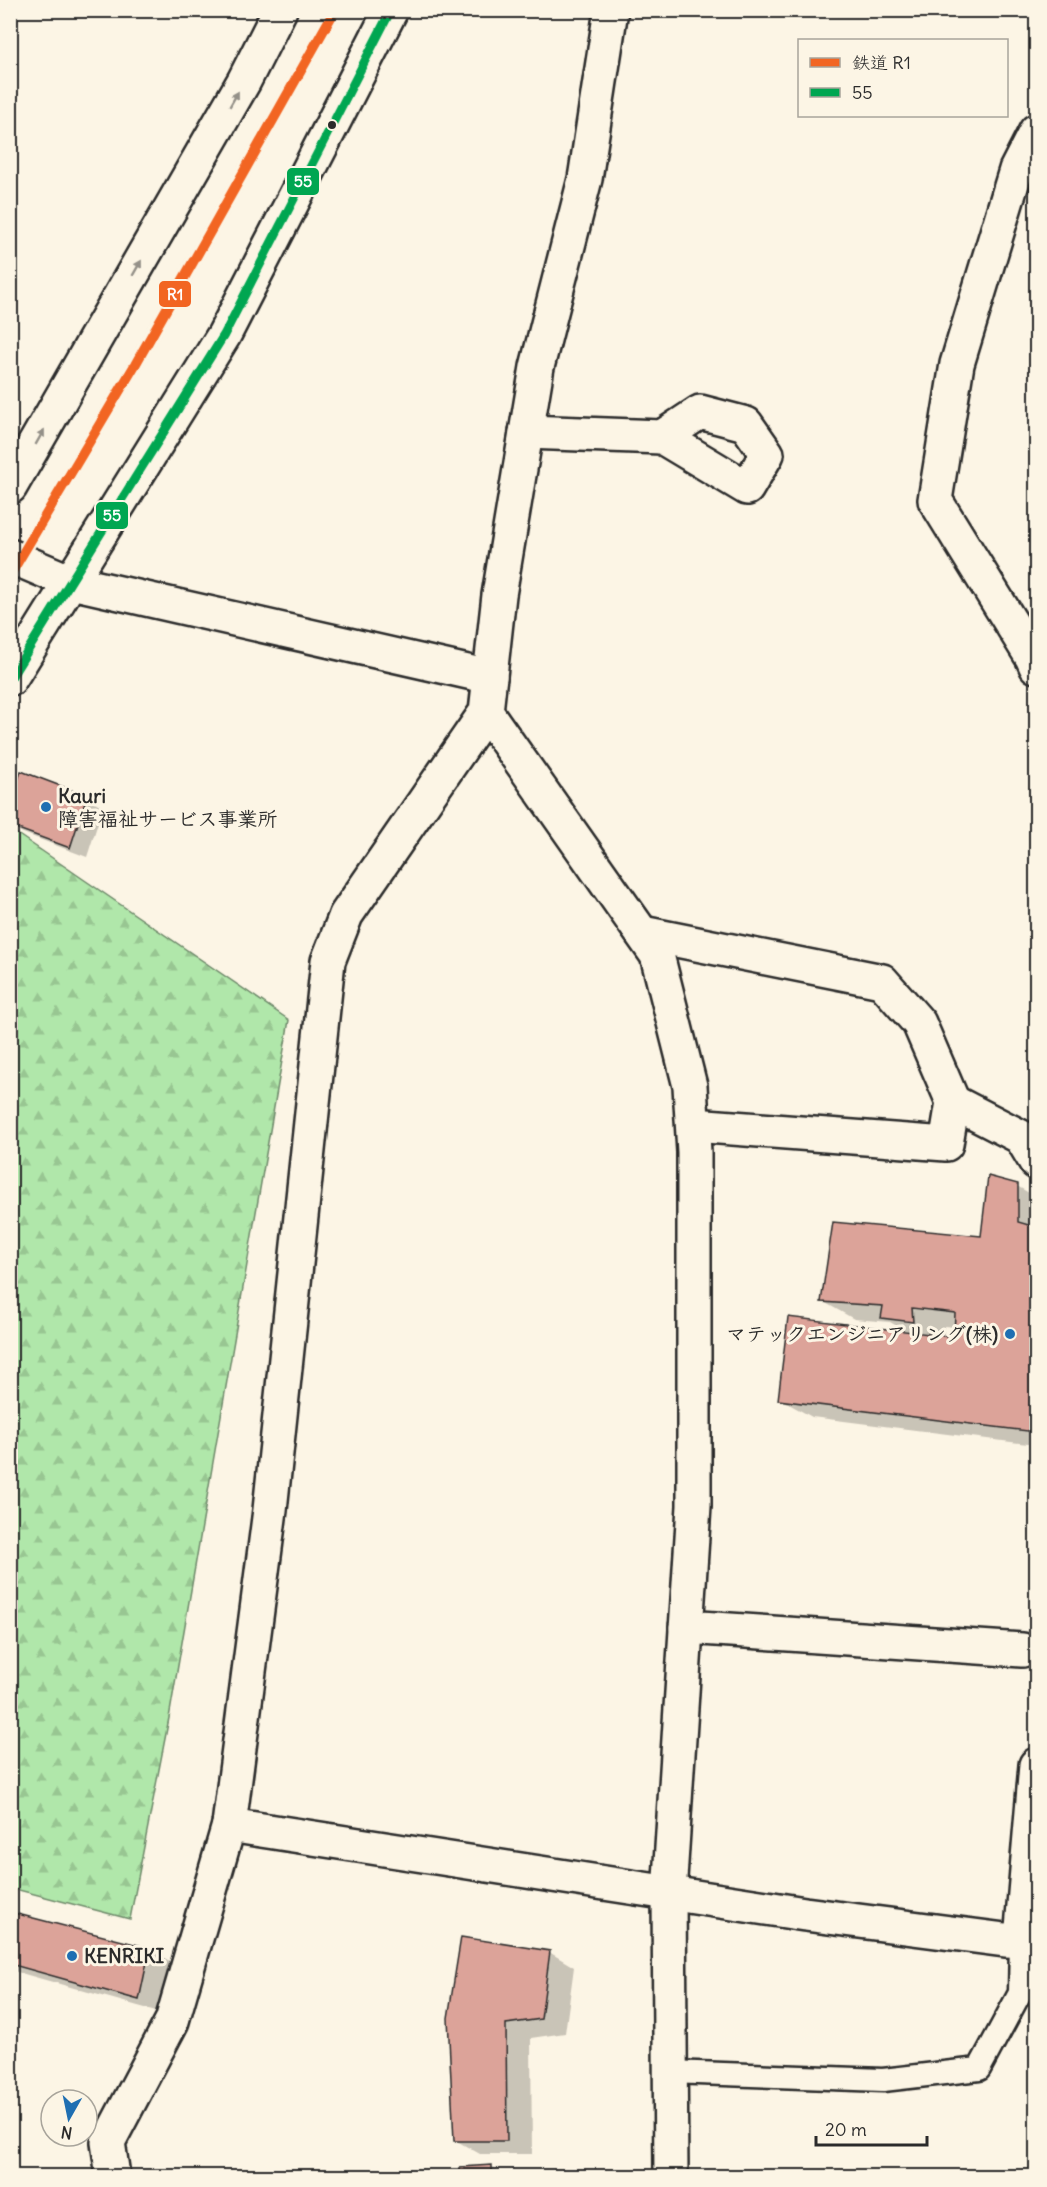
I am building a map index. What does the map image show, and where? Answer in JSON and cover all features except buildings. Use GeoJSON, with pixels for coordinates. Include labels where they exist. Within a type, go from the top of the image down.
{"type":"FeatureCollection","features":[{"type":"Feature","properties":{"kind":"street"},"geometry":{"type":"LineString","coordinates":[[10,488],[244,81],[280,10]]}},
{"type":"Feature","properties":{"kind":"street"},"geometry":{"type":"LineString","coordinates":[[10,679],[224,335],[391,10]]}},
{"type":"Feature","properties":{"kind":"street"},"geometry":{"type":"LineString","coordinates":[[112,2176],[108,2142],[172,2021],[229,1825],[270,1510],[328,962],[346,915],[486,712],[499,595],[537,367],[585,179],[611,10]]}},
{"type":"Feature","properties":{"kind":"street"},"geometry":{"type":"LineString","coordinates":[[1036,131],[1016,170],[957,364],[935,500],[1036,666]]}},
{"type":"Feature","properties":{"kind":"street"},"geometry":{"type":"LineString","coordinates":[[526,432],[662,437]]}},
{"type":"Feature","properties":{"kind":"street"},"geometry":{"type":"LineString","coordinates":[[10,556],[71,582],[490,677]]}},
{"type":"Feature","properties":{"kind":"street"},"geometry":{"type":"LineString","coordinates":[[486,712],[657,955],[690,1086],[694,1152],[694,1506],[669,1894],[671,2176]]}},
{"type":"Feature","properties":{"kind":"street"},"geometry":{"type":"LineString","coordinates":[[642,933],[882,981],[919,1023],[953,1102],[946,1143],[693,1125]]}},
{"type":"Feature","properties":{"kind":"street"},"geometry":{"type":"LineString","coordinates":[[953,1102],[1021,1137],[1036,1162]]}},
{"type":"Feature","properties":{"kind":"street"},"geometry":{"type":"LineString","coordinates":[[686,1627],[1022,1650]]}},
{"type":"Feature","properties":{"kind":"street"},"geometry":{"type":"LineString","coordinates":[[229,1825],[805,1914],[1029,1941],[1036,1765]]}},
{"type":"Feature","properties":{"kind":"lane"},"geometry":{"type":"LineString","coordinates":[[670,2072],[883,2080],[979,2069],[1020,1993],[1029,1941]]}},
{"type":"Feature","properties":{"kind":"green space"},"geometry":{"type":"Polygon","coordinates":[[[10,829],[289,1020],[169,1718],[130,1919],[11,1888],[10,829]]]}},
{"type":"Feature","properties":{"kind":"rail line","name":"R1"},"geometry":{"type":"LineString","coordinates":[[10,575],[135,365],[335,10]]}},
{"type":"Feature","properties":{"kind":"transit line","name":"55"},"geometry":{"type":"LineString","coordinates":[[10,679],[224,335],[391,10]]}},
{"type":"Feature","properties":{"kind":"place","name":"Kauri 障害福祉サービス事業所"},"geometry":{"type":"Point","coordinates":[46,807]}},
{"type":"Feature","properties":{"kind":"place","name":"マテックエンジニアリング(株)"},"geometry":{"type":"Point","coordinates":[1010,1334]}},
{"type":"Feature","properties":{"kind":"place","name":"KENRIKI"},"geometry":{"type":"Point","coordinates":[72,1956]}}]}
